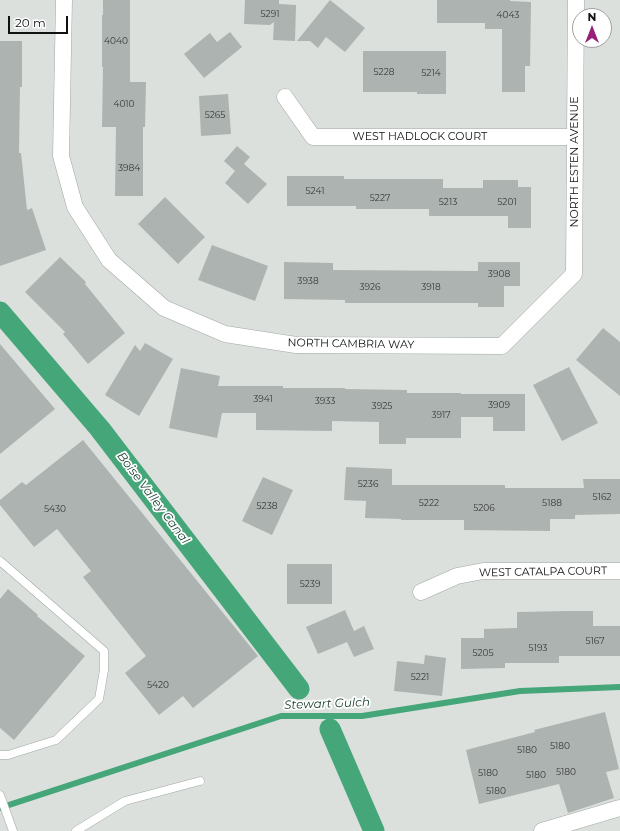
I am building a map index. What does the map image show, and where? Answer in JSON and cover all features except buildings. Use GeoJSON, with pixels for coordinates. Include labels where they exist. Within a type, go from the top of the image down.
{"type":"FeatureCollection","features":[{"type":"Feature","properties":{"kind":"street","name":"NORTH CAMBRIA WAY"},"geometry":{"type":"LineString","coordinates":[[64,0],[61,156],[75,207],[109,260],[164,308],[226,334],[296,345],[502,346],[538,309]]}},
{"type":"Feature","properties":{"kind":"street","name":"NORTH ESTEN AVENUE"},"geometry":{"type":"LineString","coordinates":[[538,309],[574,274],[576,0]]}},
{"type":"Feature","properties":{"kind":"street","name":"WEST HADLOCK COURT"},"geometry":{"type":"LineString","coordinates":[[285,97],[313,137],[575,137]]}},
{"type":"Feature","properties":{"kind":"street","name":"WEST CATALPA COURT"},"geometry":{"type":"LineString","coordinates":[[421,592],[457,576],[483,571],[620,571]]}},
{"type":"Feature","properties":{"kind":"street"},"geometry":{"type":"LineString","coordinates":[[542,831],[620,808]]}},
{"type":"Feature","properties":{"kind":"lane"},"geometry":{"type":"LineString","coordinates":[[0,562],[104,651],[104,670],[99,699],[56,740],[8,755],[0,755]]}},
{"type":"Feature","properties":{"kind":"lane"},"geometry":{"type":"LineString","coordinates":[[76,831],[125,801],[200,781]]}},
{"type":"Feature","properties":{"kind":"lane"},"geometry":{"type":"LineString","coordinates":[[0,795],[13,831]]}},
{"type":"Feature","properties":{"kind":"waterway","name":"Boise Valley Canal"},"geometry":{"type":"LineString","coordinates":[[0,312],[100,429],[299,689]]}},
{"type":"Feature","properties":{"kind":"waterway","name":"Stewart Gulch"},"geometry":{"type":"LineString","coordinates":[[0,808],[281,716],[362,716],[520,691],[620,687]]}},
{"type":"Feature","properties":{"kind":"waterway","name":"Boise Valley Canal"},"geometry":{"type":"LineString","coordinates":[[330,729],[374,831]]}}]}
